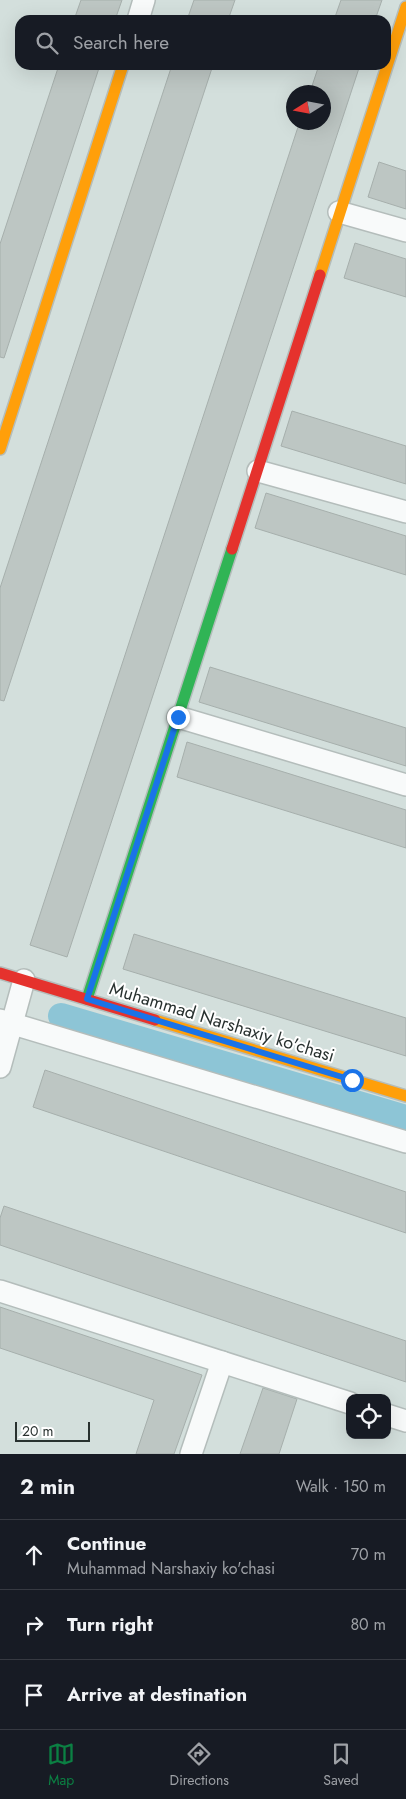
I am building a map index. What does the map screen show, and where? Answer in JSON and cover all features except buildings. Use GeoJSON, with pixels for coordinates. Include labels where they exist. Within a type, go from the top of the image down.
{"type":"FeatureCollection","features":[{"type":"Feature","properties":{"kind":"street"},"geometry":{"type":"LineString","coordinates":[[140,15],[144,0]]}},
{"type":"Feature","properties":{"kind":"street"},"geometry":{"type":"LineString","coordinates":[[391,52],[406,7]]}},
{"type":"Feature","properties":{"kind":"street"},"geometry":{"type":"LineString","coordinates":[[0,449],[121,70]]}},
{"type":"Feature","properties":{"kind":"street"},"geometry":{"type":"LineString","coordinates":[[87,999],[385,70]]}},
{"type":"Feature","properties":{"kind":"street"},"geometry":{"type":"LineString","coordinates":[[338,212],[406,231]]}},
{"type":"Feature","properties":{"kind":"street"},"geometry":{"type":"LineString","coordinates":[[258,471],[406,512]]}},
{"type":"Feature","properties":{"kind":"street"},"geometry":{"type":"LineString","coordinates":[[178,717],[406,785]]}},
{"type":"Feature","properties":{"kind":"street","name":"Muhammad Narshaxiy ko'chasi"},"geometry":{"type":"LineString","coordinates":[[0,973],[406,1096]]}},
{"type":"Feature","properties":{"kind":"street"},"geometry":{"type":"LineString","coordinates":[[0,1067],[6,1022],[24,980]]}},
{"type":"Feature","properties":{"kind":"street"},"geometry":{"type":"LineString","coordinates":[[6,1022],[406,1142]]}},
{"type":"Feature","properties":{"kind":"street"},"geometry":{"type":"LineString","coordinates":[[0,1291],[346,1402]]}},
{"type":"Feature","properties":{"kind":"street"},"geometry":{"type":"LineString","coordinates":[[191,1454],[222,1362]]}},
{"type":"Feature","properties":{"kind":"street"},"geometry":{"type":"LineString","coordinates":[[391,1416],[406,1421]]}},
{"type":"Feature","properties":{"kind":"waterway"},"geometry":{"type":"LineString","coordinates":[[61,1016],[406,1118]]}},
{"type":"Feature","properties":{"kind":"traffic: fast"},"geometry":{"type":"LineString","coordinates":[[87,999],[232,549]]}},
{"type":"Feature","properties":{"kind":"traffic: slow"},"geometry":{"type":"LineString","coordinates":[[391,54],[406,7]]}},
{"type":"Feature","properties":{"kind":"traffic: slow"},"geometry":{"type":"LineString","coordinates":[[0,449],[121,70]]}},
{"type":"Feature","properties":{"kind":"traffic: slow"},"geometry":{"type":"LineString","coordinates":[[320,275],[386,70]]}},
{"type":"Feature","properties":{"kind":"traffic: slow"},"geometry":{"type":"LineString","coordinates":[[155,1020],[406,1096]]}},
{"type":"Feature","properties":{"kind":"traffic: jam"},"geometry":{"type":"LineString","coordinates":[[232,549],[320,275]]}},
{"type":"Feature","properties":{"kind":"traffic: jam"},"geometry":{"type":"LineString","coordinates":[[0,973],[155,1020]]}},
{"type":"Feature","properties":{"kind":"route"},"geometry":{"type":"LineString","coordinates":[[178,717],[87,999],[352,1080]]}}]}
